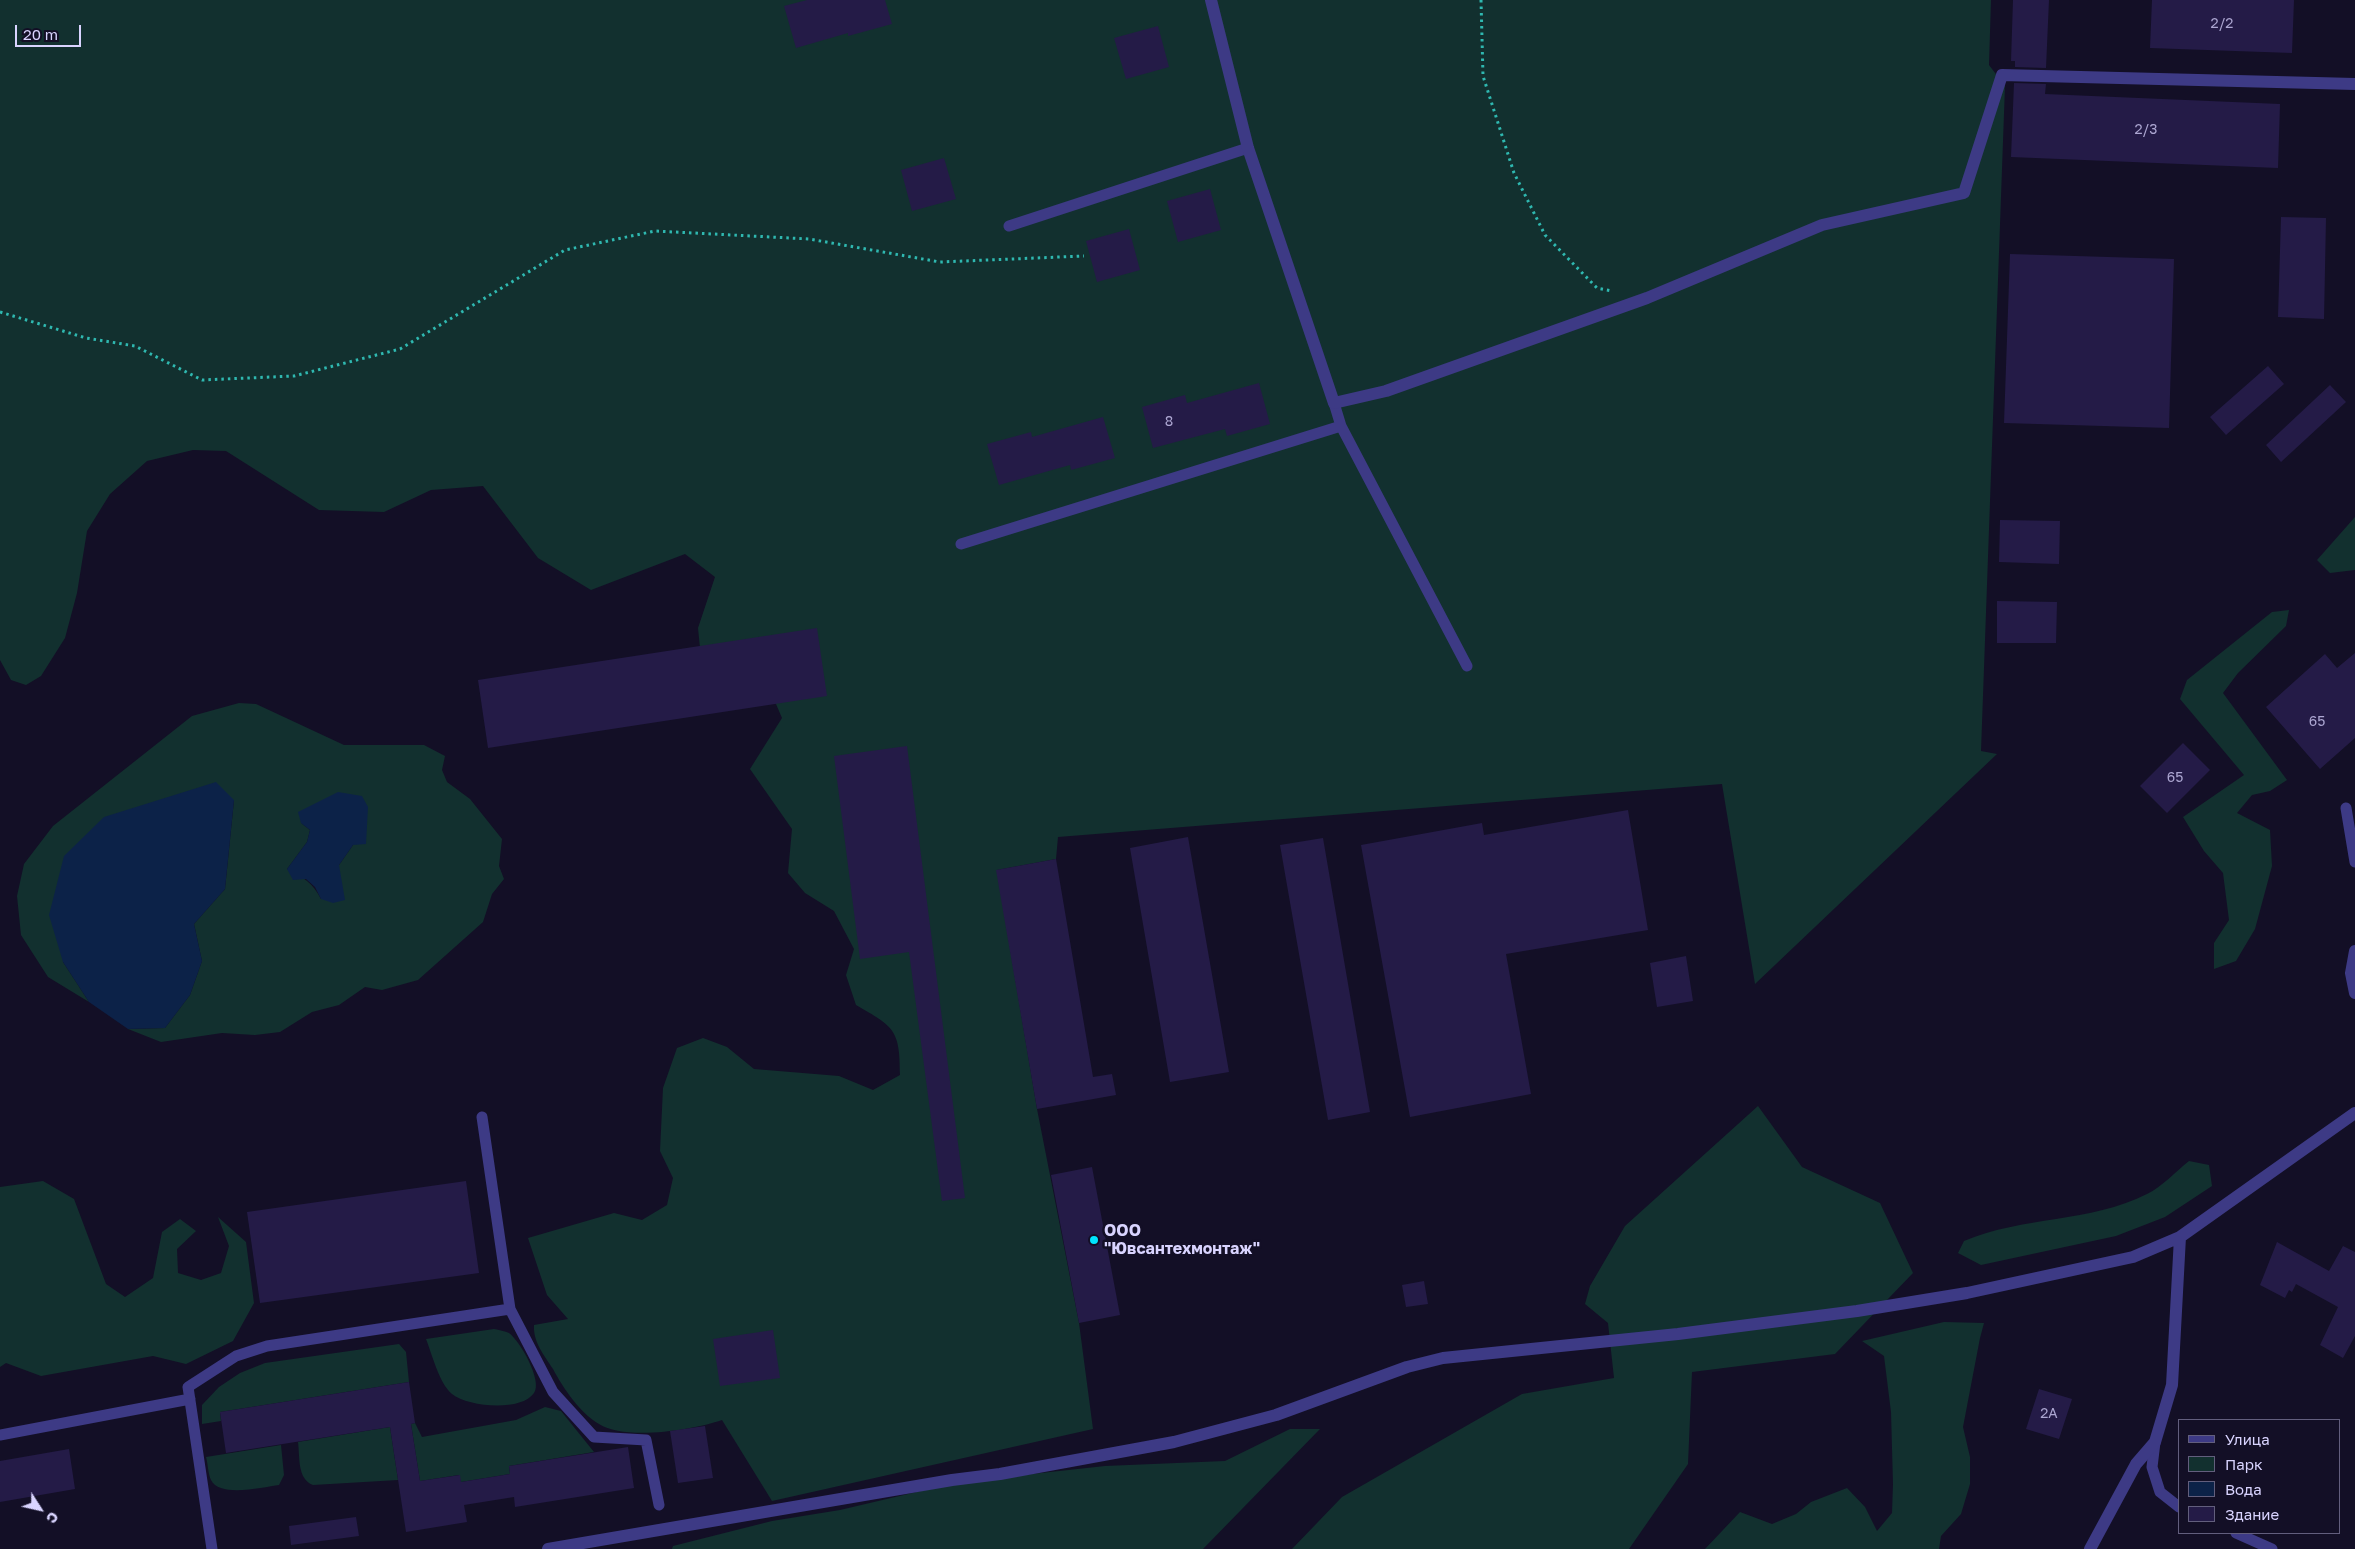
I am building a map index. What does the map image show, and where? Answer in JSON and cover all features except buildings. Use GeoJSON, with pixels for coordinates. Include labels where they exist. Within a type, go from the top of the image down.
{"type":"FeatureCollection","features":[{"type":"Feature","properties":{"kind":"street"},"geometry":{"type":"LineString","coordinates":[[1212,0],[1248,148],[1334,403],[1386,391],[1647,298],[1822,225],[1964,193],[2002,75],[2355,84]]}},
{"type":"Feature","properties":{"kind":"street"},"geometry":{"type":"LineString","coordinates":[[2355,951],[2351,973],[2355,993]]}},
{"type":"Feature","properties":{"kind":"street"},"geometry":{"type":"LineString","coordinates":[[548,1549],[1174,1442],[1276,1415],[1407,1366],[1443,1358],[1678,1334],[1857,1311],[1966,1293],[2133,1257],[2180,1237],[2355,1112]]}},
{"type":"Feature","properties":{"kind":"street"},"geometry":{"type":"LineString","coordinates":[[2090,1549],[2136,1464],[2154,1442],[2172,1385],[2180,1237]]}},
{"type":"Feature","properties":{"kind":"lane"},"geometry":{"type":"LineString","coordinates":[[1009,226],[1248,148]]}},
{"type":"Feature","properties":{"kind":"lane"},"geometry":{"type":"LineString","coordinates":[[1334,403],[1342,426],[1467,666]]}},
{"type":"Feature","properties":{"kind":"lane"},"geometry":{"type":"LineString","coordinates":[[961,544],[1342,426]]}},
{"type":"Feature","properties":{"kind":"lane"},"geometry":{"type":"LineString","coordinates":[[2346,808],[2355,862]]}},
{"type":"Feature","properties":{"kind":"lane"},"geometry":{"type":"LineString","coordinates":[[482,1117],[510,1309],[553,1392],[594,1438],[646,1440],[658,1505]]}},
{"type":"Feature","properties":{"kind":"lane"},"geometry":{"type":"LineString","coordinates":[[212,1549],[188,1387],[236,1356],[268,1346],[510,1309]]}},
{"type":"Feature","properties":{"kind":"lane"},"geometry":{"type":"LineString","coordinates":[[0,1435],[190,1399]]}},
{"type":"Feature","properties":{"kind":"lane"},"geometry":{"type":"LineString","coordinates":[[2154,1442],[2152,1467],[2160,1492],[2178,1506]]}},
{"type":"Feature","properties":{"kind":"lane"},"geometry":{"type":"LineString","coordinates":[[2238,1534],[2272,1549]]}},
{"type":"Feature","properties":{"kind":"path"},"geometry":{"type":"LineString","coordinates":[[1481,0],[1483,76],[1514,173],[1545,235],[1597,288],[1614,291]]}},
{"type":"Feature","properties":{"kind":"path"},"geometry":{"type":"LineString","coordinates":[[0,312],[86,338],[135,346],[202,380],[294,376],[400,349],[565,250],[654,230],[809,239],[940,262],[1084,256]]}},
{"type":"Feature","properties":{"kind":"green space"},"geometry":{"type":"Polygon","coordinates":[[[0,0],[1991,0],[1989,65],[2005,86],[1981,751],[1997,754],[1755,984],[1722,784],[1058,837],[1056,859],[997,870],[1037,1109],[1079,1323],[1093,1429],[772,1501],[722,1420],[677,1430],[642,1433],[625,1432],[599,1424],[579,1407],[562,1384],[535,1337],[534,1325],[568,1319],[547,1295],[528,1238],[614,1213],[642,1220],[667,1205],[673,1178],[660,1151],[663,1088],[677,1048],[703,1038],[727,1047],[754,1069],[839,1076],[873,1090],[900,1075],[898,1048],[892,1031],[879,1019],[856,1005],[846,975],[854,949],[834,911],[805,893],[788,873],[792,829],[750,769],[782,718],[776,704],[701,658],[698,628],[715,577],[685,554],[591,590],[538,558],[483,486],[431,490],[384,512],[319,510],[226,451],[193,450],[147,461],[110,494],[87,531],[77,593],[65,638],[41,676],[26,685],[11,680],[0,660],[0,0]]]}},
{"type":"Feature","properties":{"kind":"green space"},"geometry":{"type":"Polygon","coordinates":[[[2355,517],[2355,570],[2330,573],[2317,560],[2355,517]]]}},
{"type":"Feature","properties":{"kind":"green space"},"geometry":{"type":"Polygon","coordinates":[[[2289,610],[2286,626],[2238,673],[2223,693],[2287,780],[2270,791],[2252,795],[2237,813],[2270,830],[2272,866],[2255,929],[2236,961],[2214,969],[2214,943],[2229,920],[2223,873],[2204,851],[2183,817],[2244,775],[2180,699],[2187,680],[2272,612],[2289,610]]]}},
{"type":"Feature","properties":{"kind":"green space"},"geometry":{"type":"Polygon","coordinates":[[[239,703],[256,704],[344,745],[424,745],[445,756],[442,770],[447,782],[470,799],[502,839],[499,866],[504,879],[492,894],[483,922],[418,980],[382,990],[365,987],[339,1005],[312,1012],[280,1032],[255,1035],[222,1033],[161,1042],[128,1029],[165,1028],[190,995],[202,961],[194,924],[225,889],[234,800],[63,962],[89,1002],[48,977],[21,935],[17,896],[24,864],[53,826],[192,716],[239,703]],[[301,823],[310,830],[307,842],[287,869],[307,881],[321,899],[339,865],[353,845],[301,823]]]}},
{"type":"Feature","properties":{"kind":"green space"},"geometry":{"type":"Polygon","coordinates":[[[1758,1106],[1802,1167],[1880,1203],[1913,1273],[1835,1354],[1692,1372],[1688,1464],[1629,1549],[1292,1549],[1342,1497],[1522,1394],[1614,1378],[1608,1323],[1585,1304],[1590,1286],[1625,1226],[1758,1106]]]}},
{"type":"Feature","properties":{"kind":"green space"},"geometry":{"type":"Polygon","coordinates":[[[2189,1161],[2209,1165],[2212,1186],[2165,1217],[2116,1236],[1981,1265],[1958,1253],[1964,1241],[1986,1233],[2009,1227],[2080,1215],[2125,1203],[2153,1191],[2189,1161]]]}},
{"type":"Feature","properties":{"kind":"green space"},"geometry":{"type":"Polygon","coordinates":[[[43,1181],[74,1199],[106,1284],[125,1297],[153,1278],[162,1232],[180,1219],[196,1231],[177,1249],[178,1273],[201,1280],[221,1273],[229,1246],[218,1217],[246,1242],[254,1303],[233,1341],[186,1364],[153,1356],[41,1376],[6,1363],[0,1367],[0,1187],[43,1181]]]}},
{"type":"Feature","properties":{"kind":"green space"},"geometry":{"type":"Polygon","coordinates":[[[1944,1322],[1984,1323],[1963,1427],[1970,1457],[1970,1484],[1961,1514],[1941,1536],[1939,1549],[1705,1549],[1740,1512],[1772,1524],[1796,1514],[1811,1502],[1847,1488],[1865,1507],[1877,1531],[1892,1513],[1891,1412],[1884,1356],[1862,1341],[1944,1322]]]}},
{"type":"Feature","properties":{"kind":"green space"},"geometry":{"type":"Polygon","coordinates":[[[494,1329],[507,1332],[514,1337],[533,1371],[536,1387],[534,1393],[518,1403],[494,1406],[470,1402],[452,1394],[443,1383],[426,1339],[494,1329]]]}},
{"type":"Feature","properties":{"kind":"green space"},"geometry":{"type":"Polygon","coordinates":[[[399,1344],[406,1352],[409,1382],[220,1412],[221,1421],[202,1424],[202,1405],[219,1387],[240,1373],[265,1363],[399,1344]]]}},
{"type":"Feature","properties":{"kind":"green space"},"geometry":{"type":"Polygon","coordinates":[[[545,1407],[561,1411],[594,1452],[509,1466],[510,1474],[461,1482],[459,1475],[420,1481],[411,1424],[415,1423],[422,1437],[516,1420],[545,1407]]]}},
{"type":"Feature","properties":{"kind":"green space"},"geometry":{"type":"Polygon","coordinates":[[[390,1427],[398,1480],[313,1485],[304,1478],[300,1467],[298,1442],[390,1427]]]}},
{"type":"Feature","properties":{"kind":"green space"},"geometry":{"type":"Polygon","coordinates":[[[1290,1429],[1320,1429],[1203,1549],[672,1549],[673,1546],[772,1521],[840,1510],[959,1482],[1105,1466],[1225,1461],[1290,1429]]]}},
{"type":"Feature","properties":{"kind":"green space"},"geometry":{"type":"Polygon","coordinates":[[[281,1445],[284,1475],[279,1485],[232,1490],[223,1489],[211,1480],[206,1457],[281,1445]]]}},
{"type":"Feature","properties":{"kind":"water"},"geometry":{"type":"Polygon","coordinates":[[[216,782],[234,800],[225,889],[194,924],[202,961],[190,995],[165,1028],[128,1029],[89,1002],[63,962],[49,915],[64,856],[104,817],[216,782]]]}},
{"type":"Feature","properties":{"kind":"water"},"geometry":{"type":"Polygon","coordinates":[[[338,792],[362,796],[368,807],[366,844],[353,845],[339,865],[345,900],[333,903],[321,899],[315,887],[306,879],[293,880],[287,869],[307,842],[310,830],[301,823],[298,812],[338,792]]]}},
{"type":"Feature","properties":{"kind":"place","name":"ООО \"Ювсантехмонтаж\""},"geometry":{"type":"Point","coordinates":[1094,1240]}}]}
